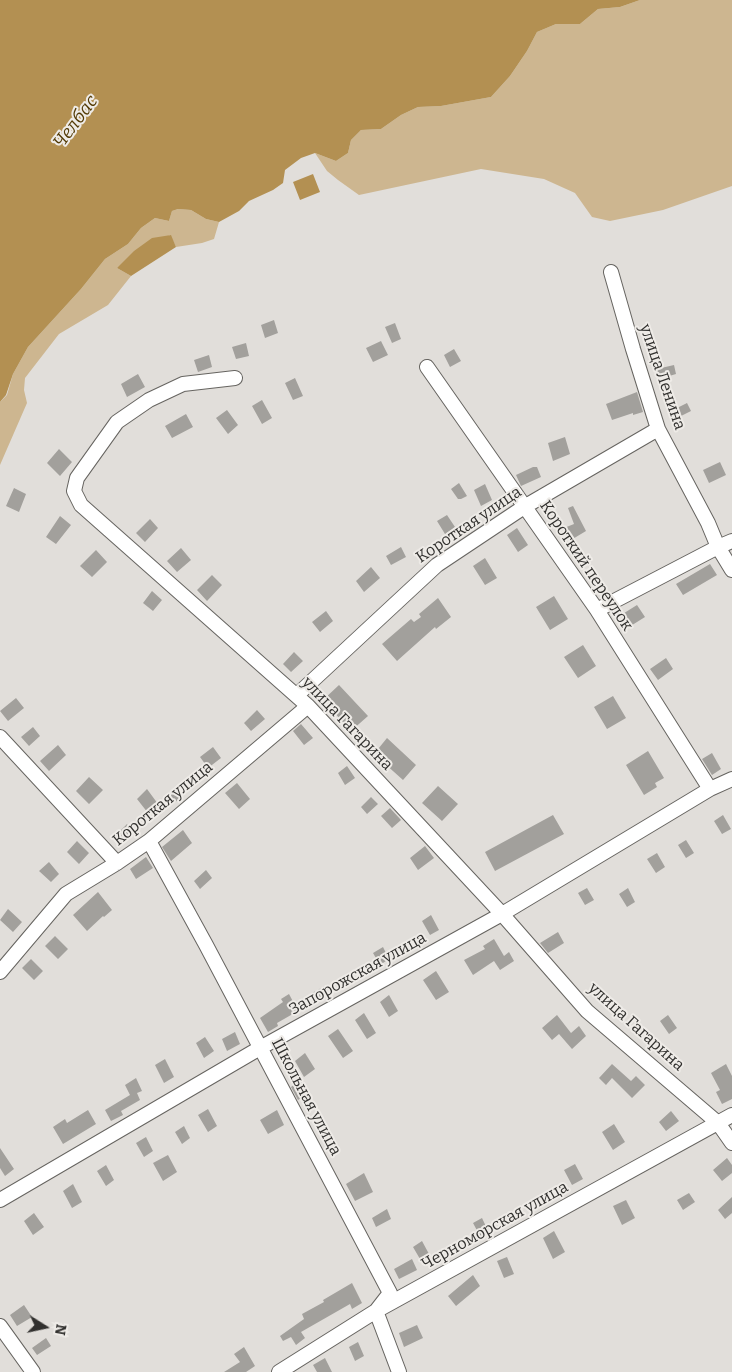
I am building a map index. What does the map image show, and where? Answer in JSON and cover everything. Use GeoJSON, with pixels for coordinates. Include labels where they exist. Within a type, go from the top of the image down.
{"type":"FeatureCollection","features":[{"type":"Feature","properties":{"kind":"street","name":"улица Ленина"},"geometry":{"type":"LineString","coordinates":[[611,272],[658,429],[732,570]]}},
{"type":"Feature","properties":{"kind":"street","name":"Короткий переулок"},"geometry":{"type":"LineString","coordinates":[[427,367],[597,610],[710,789]]}},
{"type":"Feature","properties":{"kind":"street","name":"улица Гагарина"},"geometry":{"type":"LineString","coordinates":[[234,378],[183,384],[149,400],[117,422],[78,478],[74,491],[81,505],[297,695],[502,914],[587,1011],[718,1123],[732,1143]]}},
{"type":"Feature","properties":{"kind":"street","name":"Короткая улица"},"geometry":{"type":"LineString","coordinates":[[297,695],[437,566],[524,508],[658,429]]}},
{"type":"Feature","properties":{"kind":"street"},"geometry":{"type":"LineString","coordinates":[[597,610],[718,546],[732,541]]}},
{"type":"Feature","properties":{"kind":"street","name":"Короткая улица"},"geometry":{"type":"LineString","coordinates":[[0,972],[66,894],[149,841],[308,706]]}},
{"type":"Feature","properties":{"kind":"street"},"geometry":{"type":"LineString","coordinates":[[0,737],[117,863]]}},
{"type":"Feature","properties":{"kind":"street","name":"Запорожская улица"},"geometry":{"type":"LineString","coordinates":[[0,1200],[260,1048],[502,914],[710,789],[732,779]]}},
{"type":"Feature","properties":{"kind":"street","name":"Школьная улица"},"geometry":{"type":"LineString","coordinates":[[149,841],[390,1293],[376,1311]]}},
{"type":"Feature","properties":{"kind":"street","name":"Черноморская улица"},"geometry":{"type":"LineString","coordinates":[[278,1372],[376,1311],[732,1115]]}},
{"type":"Feature","properties":{"kind":"street"},"geometry":{"type":"LineString","coordinates":[[376,1311],[399,1372]]}},
{"type":"Feature","properties":{"kind":"street"},"geometry":{"type":"LineString","coordinates":[[0,1326],[33,1372]]}},
{"type":"Feature","properties":{"kind":"shaded area"},"geometry":{"type":"Polygon","coordinates":[[[640,0],[732,0],[732,186],[663,210],[610,221],[592,217],[575,193],[544,179],[481,169],[359,195],[327,171],[315,153],[336,161],[348,153],[351,140],[361,130],[381,129],[401,115],[418,107],[441,106],[491,97],[510,76],[537,32],[556,24],[580,24],[598,9],[620,7],[640,0]]]}},
{"type":"Feature","properties":{"kind":"shaded area"},"geometry":{"type":"Polygon","coordinates":[[[178,209],[191,210],[206,219],[219,222],[214,239],[176,247],[170,235],[117,268],[131,276],[108,305],[59,334],[25,378],[24,390],[27,403],[0,465],[0,402],[7,395],[13,374],[28,347],[81,289],[105,259],[128,244],[141,228],[155,218],[169,221],[172,211],[178,209]]]}},
{"type":"Feature","properties":{"kind":"water","name":"Челбас"},"geometry":{"type":"Polygon","coordinates":[[[0,0],[640,0],[620,7],[598,9],[580,24],[556,24],[537,32],[510,76],[491,97],[441,106],[418,107],[401,115],[381,129],[361,130],[351,140],[348,153],[336,161],[315,153],[301,158],[285,170],[283,183],[273,190],[249,201],[239,211],[219,222],[206,219],[191,210],[178,209],[172,211],[169,221],[155,218],[141,228],[128,244],[105,259],[81,289],[28,347],[13,374],[6,395],[0,402],[0,0]]]}},
{"type":"Feature","properties":{"kind":"water"},"geometry":{"type":"Polygon","coordinates":[[[313,174],[320,192],[300,200],[293,182],[313,174]]]}},
{"type":"Feature","properties":{"kind":"water"},"geometry":{"type":"Polygon","coordinates":[[[171,235],[176,247],[131,276],[117,268],[134,251],[152,238],[171,235]]]}},
{"type":"Feature","properties":{"kind":"building"},"geometry":{"type":"Polygon","coordinates":[[[274,320],[278,333],[265,338],[261,325],[274,320]]]}},
{"type":"Feature","properties":{"kind":"building"},"geometry":{"type":"Polygon","coordinates":[[[395,323],[401,339],[392,343],[385,327],[395,323]]]}},
{"type":"Feature","properties":{"kind":"building"},"geometry":{"type":"Polygon","coordinates":[[[381,341],[388,355],[373,362],[366,348],[381,341]]]}},
{"type":"Feature","properties":{"kind":"building"},"geometry":{"type":"Polygon","coordinates":[[[246,343],[249,356],[236,359],[232,347],[246,343]]]}},
{"type":"Feature","properties":{"kind":"building"},"geometry":{"type":"Polygon","coordinates":[[[454,349],[461,361],[450,367],[444,355],[454,349]]]}},
{"type":"Feature","properties":{"kind":"building"},"geometry":{"type":"Polygon","coordinates":[[[209,355],[212,367],[198,372],[194,360],[209,355]]]}},
{"type":"Feature","properties":{"kind":"building"},"geometry":{"type":"Polygon","coordinates":[[[674,365],[676,374],[659,379],[657,369],[674,365]]]}},
{"type":"Feature","properties":{"kind":"building"},"geometry":{"type":"Polygon","coordinates":[[[138,374],[145,387],[127,397],[121,384],[138,374]]]}},
{"type":"Feature","properties":{"kind":"building"},"geometry":{"type":"Polygon","coordinates":[[[295,378],[303,396],[293,400],[285,383],[295,378]]]}},
{"type":"Feature","properties":{"kind":"building"},"geometry":{"type":"Polygon","coordinates":[[[637,392],[643,412],[633,415],[633,413],[612,420],[606,404],[637,392]]]}},
{"type":"Feature","properties":{"kind":"building"},"geometry":{"type":"Polygon","coordinates":[[[262,400],[272,418],[262,424],[252,406],[262,400]]]}},
{"type":"Feature","properties":{"kind":"building"},"geometry":{"type":"Polygon","coordinates":[[[687,403],[691,411],[677,418],[673,410],[687,403]]]}},
{"type":"Feature","properties":{"kind":"building"},"geometry":{"type":"Polygon","coordinates":[[[227,410],[238,425],[228,434],[216,418],[227,410]]]}},
{"type":"Feature","properties":{"kind":"building"},"geometry":{"type":"Polygon","coordinates":[[[186,414],[193,427],[172,438],[165,426],[186,414]]]}},
{"type":"Feature","properties":{"kind":"building"},"geometry":{"type":"Polygon","coordinates":[[[565,437],[570,454],[553,461],[548,443],[565,437]]]}},
{"type":"Feature","properties":{"kind":"building"},"geometry":{"type":"Polygon","coordinates":[[[59,449],[72,462],[60,476],[47,463],[59,449]]]}},
{"type":"Feature","properties":{"kind":"building"},"geometry":{"type":"Polygon","coordinates":[[[720,462],[726,475],[709,483],[703,470],[720,462]]]}},
{"type":"Feature","properties":{"kind":"building"},"geometry":{"type":"Polygon","coordinates":[[[537,467],[541,477],[521,486],[516,475],[537,467]]]}},
{"type":"Feature","properties":{"kind":"building"},"geometry":{"type":"Polygon","coordinates":[[[459,483],[467,496],[461,499],[458,499],[451,489],[459,483]]]}},
{"type":"Feature","properties":{"kind":"building"},"geometry":{"type":"Polygon","coordinates":[[[485,484],[492,500],[481,506],[474,490],[485,484]]]}},
{"type":"Feature","properties":{"kind":"building"},"geometry":{"type":"Polygon","coordinates":[[[14,488],[26,494],[19,512],[6,506],[14,488]]]}},
{"type":"Feature","properties":{"kind":"building"},"geometry":{"type":"Polygon","coordinates":[[[573,506],[586,531],[571,540],[564,528],[574,524],[568,508],[573,506]]]}},
{"type":"Feature","properties":{"kind":"building"},"geometry":{"type":"Polygon","coordinates":[[[447,515],[455,527],[445,534],[437,521],[447,515]]]}},
{"type":"Feature","properties":{"kind":"building"},"geometry":{"type":"Polygon","coordinates":[[[60,516],[71,525],[56,544],[46,537],[60,516]]]}},
{"type":"Feature","properties":{"kind":"building"},"geometry":{"type":"Polygon","coordinates":[[[150,519],[158,528],[145,542],[136,533],[150,519]]]}},
{"type":"Feature","properties":{"kind":"building"},"geometry":{"type":"Polygon","coordinates":[[[517,528],[528,545],[518,552],[507,535],[517,528]]]}},
{"type":"Feature","properties":{"kind":"building"},"geometry":{"type":"Polygon","coordinates":[[[401,547],[406,557],[391,565],[386,556],[401,547]]]}},
{"type":"Feature","properties":{"kind":"building"},"geometry":{"type":"Polygon","coordinates":[[[181,548],[191,560],[177,572],[167,561],[181,548]]]}},
{"type":"Feature","properties":{"kind":"building"},"geometry":{"type":"Polygon","coordinates":[[[96,550],[107,562],[92,577],[80,566],[96,550]]]}},
{"type":"Feature","properties":{"kind":"building"},"geometry":{"type":"Polygon","coordinates":[[[485,558],[497,578],[485,585],[473,566],[485,558]]]}},
{"type":"Feature","properties":{"kind":"building"},"geometry":{"type":"Polygon","coordinates":[[[710,564],[717,575],[683,595],[676,584],[710,564]]]}},
{"type":"Feature","properties":{"kind":"building"},"geometry":{"type":"Polygon","coordinates":[[[371,567],[380,578],[364,592],[356,581],[371,567]]]}},
{"type":"Feature","properties":{"kind":"building"},"geometry":{"type":"Polygon","coordinates":[[[212,575],[222,585],[207,601],[197,590],[212,575]]]}},
{"type":"Feature","properties":{"kind":"building"},"geometry":{"type":"Polygon","coordinates":[[[152,591],[162,600],[153,611],[143,603],[152,591]]]}},
{"type":"Feature","properties":{"kind":"building"},"geometry":{"type":"Polygon","coordinates":[[[554,596],[568,619],[550,630],[536,607],[554,596]]]}},
{"type":"Feature","properties":{"kind":"building"},"geometry":{"type":"Polygon","coordinates":[[[438,598],[451,617],[436,629],[435,627],[397,661],[382,644],[411,619],[414,622],[421,617],[419,614],[438,598]]]}},
{"type":"Feature","properties":{"kind":"building"},"geometry":{"type":"Polygon","coordinates":[[[637,605],[645,617],[629,627],[621,615],[637,605]]]}},
{"type":"Feature","properties":{"kind":"building"},"geometry":{"type":"Polygon","coordinates":[[[326,611],[333,621],[320,632],[312,622],[326,611]]]}},
{"type":"Feature","properties":{"kind":"building"},"geometry":{"type":"Polygon","coordinates":[[[583,645],[596,666],[578,678],[564,657],[583,645]]]}},
{"type":"Feature","properties":{"kind":"building"},"geometry":{"type":"Polygon","coordinates":[[[294,652],[303,661],[291,672],[283,664],[294,652]]]}},
{"type":"Feature","properties":{"kind":"building"},"geometry":{"type":"Polygon","coordinates":[[[666,658],[673,669],[658,680],[650,669],[666,658]]]}},
{"type":"Feature","properties":{"kind":"building"},"geometry":{"type":"Polygon","coordinates":[[[339,685],[368,716],[351,731],[323,700],[339,685]]]}},
{"type":"Feature","properties":{"kind":"building"},"geometry":{"type":"Polygon","coordinates":[[[613,696],[626,718],[607,729],[594,707],[613,696]]]}},
{"type":"Feature","properties":{"kind":"building"},"geometry":{"type":"Polygon","coordinates":[[[16,698],[24,708],[8,721],[0,711],[16,698]]]}},
{"type":"Feature","properties":{"kind":"building"},"geometry":{"type":"Polygon","coordinates":[[[257,710],[265,719],[251,731],[244,723],[257,710]]]}},
{"type":"Feature","properties":{"kind":"building"},"geometry":{"type":"Polygon","coordinates":[[[301,724],[313,738],[304,745],[293,731],[301,724]]]}},
{"type":"Feature","properties":{"kind":"building"},"geometry":{"type":"Polygon","coordinates":[[[33,727],[40,736],[29,746],[21,737],[33,727]]]}},
{"type":"Feature","properties":{"kind":"building"},"geometry":{"type":"Polygon","coordinates":[[[387,738],[416,765],[403,780],[374,754],[387,738]]]}},
{"type":"Feature","properties":{"kind":"building"},"geometry":{"type":"Polygon","coordinates":[[[58,745],[66,755],[49,771],[40,761],[58,745]]]}},
{"type":"Feature","properties":{"kind":"building"},"geometry":{"type":"Polygon","coordinates":[[[213,747],[221,758],[208,768],[200,757],[213,747]]]}},
{"type":"Feature","properties":{"kind":"building"},"geometry":{"type":"Polygon","coordinates":[[[648,751],[664,778],[655,783],[657,787],[644,795],[626,765],[648,751]]]}},
{"type":"Feature","properties":{"kind":"building"},"geometry":{"type":"Polygon","coordinates":[[[712,753],[721,769],[712,775],[702,759],[712,753]]]}},
{"type":"Feature","properties":{"kind":"building"},"geometry":{"type":"Polygon","coordinates":[[[347,766],[355,778],[345,785],[338,773],[347,766]]]}},
{"type":"Feature","properties":{"kind":"building"},"geometry":{"type":"Polygon","coordinates":[[[89,777],[103,790],[89,804],[76,791],[89,777]]]}},
{"type":"Feature","properties":{"kind":"building"},"geometry":{"type":"Polygon","coordinates":[[[237,783],[250,799],[239,809],[225,793],[237,783]]]}},
{"type":"Feature","properties":{"kind":"building"},"geometry":{"type":"Polygon","coordinates":[[[438,786],[458,804],[442,821],[422,803],[438,786]]]}},
{"type":"Feature","properties":{"kind":"building"},"geometry":{"type":"Polygon","coordinates":[[[147,789],[158,804],[148,813],[137,799],[147,789]]]}},
{"type":"Feature","properties":{"kind":"building"},"geometry":{"type":"Polygon","coordinates":[[[176,789],[182,797],[170,806],[164,798],[176,789]]]}},
{"type":"Feature","properties":{"kind":"building"},"geometry":{"type":"Polygon","coordinates":[[[371,797],[378,804],[367,814],[361,807],[371,797]]]}},
{"type":"Feature","properties":{"kind":"building"},"geometry":{"type":"Polygon","coordinates":[[[390,808],[401,820],[392,828],[381,816],[390,808]]]}},
{"type":"Feature","properties":{"kind":"building"},"geometry":{"type":"Polygon","coordinates":[[[553,815],[564,834],[495,871],[485,852],[553,815]]]}},
{"type":"Feature","properties":{"kind":"building"},"geometry":{"type":"Polygon","coordinates":[[[723,815],[731,829],[722,834],[714,821],[723,815]]]}},
{"type":"Feature","properties":{"kind":"building"},"geometry":{"type":"Polygon","coordinates":[[[127,824],[132,834],[123,843],[116,835],[127,824]]]}},
{"type":"Feature","properties":{"kind":"building"},"geometry":{"type":"Polygon","coordinates":[[[183,830],[192,843],[171,861],[162,847],[183,830]]]}},
{"type":"Feature","properties":{"kind":"building"},"geometry":{"type":"Polygon","coordinates":[[[686,840],[694,853],[686,858],[678,845],[686,840]]]}},
{"type":"Feature","properties":{"kind":"building"},"geometry":{"type":"Polygon","coordinates":[[[77,841],[89,853],[79,864],[67,852],[77,841]]]}},
{"type":"Feature","properties":{"kind":"building"},"geometry":{"type":"Polygon","coordinates":[[[425,846],[434,858],[418,870],[410,858],[425,846]]]}},
{"type":"Feature","properties":{"kind":"building"},"geometry":{"type":"Polygon","coordinates":[[[657,853],[665,867],[656,873],[647,859],[657,853]]]}},
{"type":"Feature","properties":{"kind":"building"},"geometry":{"type":"Polygon","coordinates":[[[146,857],[153,868],[136,879],[130,869],[146,857]]]}},
{"type":"Feature","properties":{"kind":"building"},"geometry":{"type":"Polygon","coordinates":[[[49,862],[59,874],[51,882],[39,871],[49,862]]]}},
{"type":"Feature","properties":{"kind":"building"},"geometry":{"type":"Polygon","coordinates":[[[206,870],[212,878],[200,889],[194,881],[206,870]]]}},
{"type":"Feature","properties":{"kind":"building"},"geometry":{"type":"Polygon","coordinates":[[[587,888],[594,900],[585,905],[578,893],[587,888]]]}},
{"type":"Feature","properties":{"kind":"building"},"geometry":{"type":"Polygon","coordinates":[[[628,888],[635,902],[627,907],[619,894],[628,888]]]}},
{"type":"Feature","properties":{"kind":"building"},"geometry":{"type":"Polygon","coordinates":[[[98,892],[112,910],[87,931],[73,915],[98,892]]]}},
{"type":"Feature","properties":{"kind":"building"},"geometry":{"type":"Polygon","coordinates":[[[8,909],[22,922],[13,932],[0,920],[8,909]]]}},
{"type":"Feature","properties":{"kind":"building"},"geometry":{"type":"Polygon","coordinates":[[[431,915],[439,930],[430,935],[422,921],[431,915]]]}},
{"type":"Feature","properties":{"kind":"building"},"geometry":{"type":"Polygon","coordinates":[[[558,932],[564,943],[548,953],[540,943],[558,932]]]}},
{"type":"Feature","properties":{"kind":"building"},"geometry":{"type":"Polygon","coordinates":[[[55,936],[68,949],[58,959],[45,946],[55,936]]]}},
{"type":"Feature","properties":{"kind":"building"},"geometry":{"type":"Polygon","coordinates":[[[494,939],[504,956],[509,952],[514,961],[500,970],[494,961],[473,975],[464,960],[485,949],[483,946],[494,939]]]}},
{"type":"Feature","properties":{"kind":"building"},"geometry":{"type":"Polygon","coordinates":[[[383,947],[389,959],[380,965],[373,953],[383,947]]]}},
{"type":"Feature","properties":{"kind":"building"},"geometry":{"type":"Polygon","coordinates":[[[31,959],[43,971],[34,980],[22,968],[31,959]]]}},
{"type":"Feature","properties":{"kind":"building"},"geometry":{"type":"Polygon","coordinates":[[[436,971],[449,992],[436,1000],[423,980],[436,971]]]}},
{"type":"Feature","properties":{"kind":"building"},"geometry":{"type":"Polygon","coordinates":[[[325,986],[330,995],[317,1002],[312,993],[325,986]]]}},
{"type":"Feature","properties":{"kind":"building"},"geometry":{"type":"Polygon","coordinates":[[[289,994],[298,1011],[277,1023],[278,1026],[268,1032],[260,1018],[283,1002],[281,999],[289,994]]]}},
{"type":"Feature","properties":{"kind":"building"},"geometry":{"type":"Polygon","coordinates":[[[389,995],[398,1011],[389,1017],[380,1002],[389,995]]]}},
{"type":"Feature","properties":{"kind":"building"},"geometry":{"type":"Polygon","coordinates":[[[364,1013],[376,1033],[367,1039],[355,1020],[364,1013]]]}},
{"type":"Feature","properties":{"kind":"building"},"geometry":{"type":"Polygon","coordinates":[[[557,1015],[571,1033],[579,1026],[586,1036],[572,1049],[559,1034],[552,1040],[542,1028],[557,1015]]]}},
{"type":"Feature","properties":{"kind":"building"},"geometry":{"type":"Polygon","coordinates":[[[668,1015],[677,1028],[669,1034],[660,1021],[668,1015]]]}},
{"type":"Feature","properties":{"kind":"building"},"geometry":{"type":"Polygon","coordinates":[[[338,1029],[353,1051],[343,1058],[328,1036],[338,1029]]]}},
{"type":"Feature","properties":{"kind":"building"},"geometry":{"type":"Polygon","coordinates":[[[235,1032],[240,1044],[227,1051],[222,1039],[235,1032]]]}},
{"type":"Feature","properties":{"kind":"building"},"geometry":{"type":"Polygon","coordinates":[[[205,1037],[214,1051],[204,1058],[196,1043],[205,1037]]]}},
{"type":"Feature","properties":{"kind":"building"},"geometry":{"type":"Polygon","coordinates":[[[305,1053],[315,1069],[304,1077],[295,1061],[305,1053]]]}},
{"type":"Feature","properties":{"kind":"building"},"geometry":{"type":"Polygon","coordinates":[[[165,1059],[174,1077],[164,1083],[155,1065],[165,1059]]]}},
{"type":"Feature","properties":{"kind":"building"},"geometry":{"type":"Polygon","coordinates":[[[612,1064],[631,1081],[636,1076],[645,1085],[632,1098],[612,1078],[606,1085],[599,1078],[612,1064]]]}},
{"type":"Feature","properties":{"kind":"building"},"geometry":{"type":"Polygon","coordinates":[[[726,1064],[732,1076],[732,1099],[722,1104],[716,1092],[720,1090],[711,1073],[726,1064]]]}},
{"type":"Feature","properties":{"kind":"building"},"geometry":{"type":"Polygon","coordinates":[[[136,1078],[142,1091],[137,1093],[140,1100],[121,1111],[123,1115],[111,1121],[105,1110],[130,1095],[125,1085],[136,1078]]]}},
{"type":"Feature","properties":{"kind":"building"},"geometry":{"type":"Polygon","coordinates":[[[300,1080],[308,1093],[298,1100],[291,1087],[300,1080]]]}},
{"type":"Feature","properties":{"kind":"building"},"geometry":{"type":"Polygon","coordinates":[[[208,1109],[217,1126],[208,1132],[198,1115],[208,1109]]]}},
{"type":"Feature","properties":{"kind":"building"},"geometry":{"type":"Polygon","coordinates":[[[88,1110],[96,1124],[63,1144],[53,1127],[65,1119],[67,1123],[88,1110]]]}},
{"type":"Feature","properties":{"kind":"building"},"geometry":{"type":"Polygon","coordinates":[[[277,1110],[284,1125],[268,1134],[260,1120],[277,1110]]]}},
{"type":"Feature","properties":{"kind":"building"},"geometry":{"type":"Polygon","coordinates":[[[671,1111],[679,1121],[666,1131],[659,1122],[671,1111]]]}},
{"type":"Feature","properties":{"kind":"building"},"geometry":{"type":"Polygon","coordinates":[[[614,1124],[625,1142],[613,1150],[602,1132],[614,1124]]]}},
{"type":"Feature","properties":{"kind":"building"},"geometry":{"type":"Polygon","coordinates":[[[184,1126],[190,1138],[182,1144],[175,1132],[184,1126]]]}},
{"type":"Feature","properties":{"kind":"building"},"geometry":{"type":"Polygon","coordinates":[[[146,1137],[153,1151],[144,1157],[136,1143],[146,1137]]]}},
{"type":"Feature","properties":{"kind":"building"},"geometry":{"type":"Polygon","coordinates":[[[0,1148],[14,1169],[5,1176],[0,1168],[0,1148]]]}},
{"type":"Feature","properties":{"kind":"building"},"geometry":{"type":"Polygon","coordinates":[[[168,1155],[177,1172],[163,1181],[153,1163],[168,1155]]]}},
{"type":"Feature","properties":{"kind":"building"},"geometry":{"type":"Polygon","coordinates":[[[727,1158],[732,1165],[732,1173],[722,1181],[713,1170],[727,1158]]]}},
{"type":"Feature","properties":{"kind":"building"},"geometry":{"type":"Polygon","coordinates":[[[575,1164],[583,1179],[572,1185],[564,1170],[575,1164]]]}},
{"type":"Feature","properties":{"kind":"building"},"geometry":{"type":"Polygon","coordinates":[[[106,1165],[114,1180],[106,1186],[97,1171],[106,1165]]]}},
{"type":"Feature","properties":{"kind":"building"},"geometry":{"type":"Polygon","coordinates":[[[364,1173],[373,1192],[355,1201],[346,1184],[364,1173]]]}},
{"type":"Feature","properties":{"kind":"building"},"geometry":{"type":"Polygon","coordinates":[[[73,1184],[82,1202],[72,1208],[63,1191],[73,1184]]]}},
{"type":"Feature","properties":{"kind":"building"},"geometry":{"type":"Polygon","coordinates":[[[689,1193],[695,1202],[683,1210],[677,1200],[689,1193]]]}},
{"type":"Feature","properties":{"kind":"building"},"geometry":{"type":"Polygon","coordinates":[[[732,1197],[732,1213],[725,1219],[718,1210],[732,1197]]]}},
{"type":"Feature","properties":{"kind":"building"},"geometry":{"type":"Polygon","coordinates":[[[626,1200],[635,1218],[622,1225],[613,1206],[626,1200]]]}},
{"type":"Feature","properties":{"kind":"building"},"geometry":{"type":"Polygon","coordinates":[[[387,1209],[391,1219],[376,1227],[372,1218],[387,1209]]]}},
{"type":"Feature","properties":{"kind":"building"},"geometry":{"type":"Polygon","coordinates":[[[34,1213],[44,1227],[33,1235],[24,1221],[34,1213]]]}},
{"type":"Feature","properties":{"kind":"building"},"geometry":{"type":"Polygon","coordinates":[[[482,1218],[489,1233],[481,1238],[473,1223],[482,1218]]]}},
{"type":"Feature","properties":{"kind":"building"},"geometry":{"type":"Polygon","coordinates":[[[554,1231],[565,1252],[553,1259],[543,1238],[554,1231]]]}},
{"type":"Feature","properties":{"kind":"building"},"geometry":{"type":"Polygon","coordinates":[[[422,1241],[429,1254],[420,1259],[413,1247],[422,1241]]]}},
{"type":"Feature","properties":{"kind":"building"},"geometry":{"type":"Polygon","coordinates":[[[507,1257],[514,1274],[504,1278],[497,1261],[507,1257]]]}},
{"type":"Feature","properties":{"kind":"building"},"geometry":{"type":"Polygon","coordinates":[[[412,1259],[417,1270],[399,1279],[394,1269],[412,1259]]]}},
{"type":"Feature","properties":{"kind":"building"},"geometry":{"type":"Polygon","coordinates":[[[473,1275],[480,1286],[456,1306],[448,1296],[473,1275]]]}},
{"type":"Feature","properties":{"kind":"building"},"geometry":{"type":"Polygon","coordinates":[[[352,1283],[362,1303],[352,1309],[350,1304],[301,1332],[305,1338],[296,1345],[291,1337],[283,1341],[280,1336],[304,1319],[302,1314],[352,1283]]]}},
{"type":"Feature","properties":{"kind":"building"},"geometry":{"type":"Polygon","coordinates":[[[24,1305],[32,1317],[17,1326],[10,1315],[24,1305]]]}},
{"type":"Feature","properties":{"kind":"building"},"geometry":{"type":"Polygon","coordinates":[[[417,1325],[423,1338],[404,1347],[399,1333],[417,1325]]]}},
{"type":"Feature","properties":{"kind":"building"},"geometry":{"type":"Polygon","coordinates":[[[46,1338],[51,1346],[37,1355],[32,1348],[46,1338]]]}},
{"type":"Feature","properties":{"kind":"building"},"geometry":{"type":"Polygon","coordinates":[[[358,1342],[364,1356],[355,1361],[349,1347],[358,1342]]]}},
{"type":"Feature","properties":{"kind":"building"},"geometry":{"type":"Polygon","coordinates":[[[244,1347],[255,1366],[246,1372],[224,1372],[240,1362],[234,1354],[244,1347]]]}},
{"type":"Feature","properties":{"kind":"building"},"geometry":{"type":"Polygon","coordinates":[[[325,1358],[332,1372],[317,1372],[313,1365],[325,1358]]]}}]}
